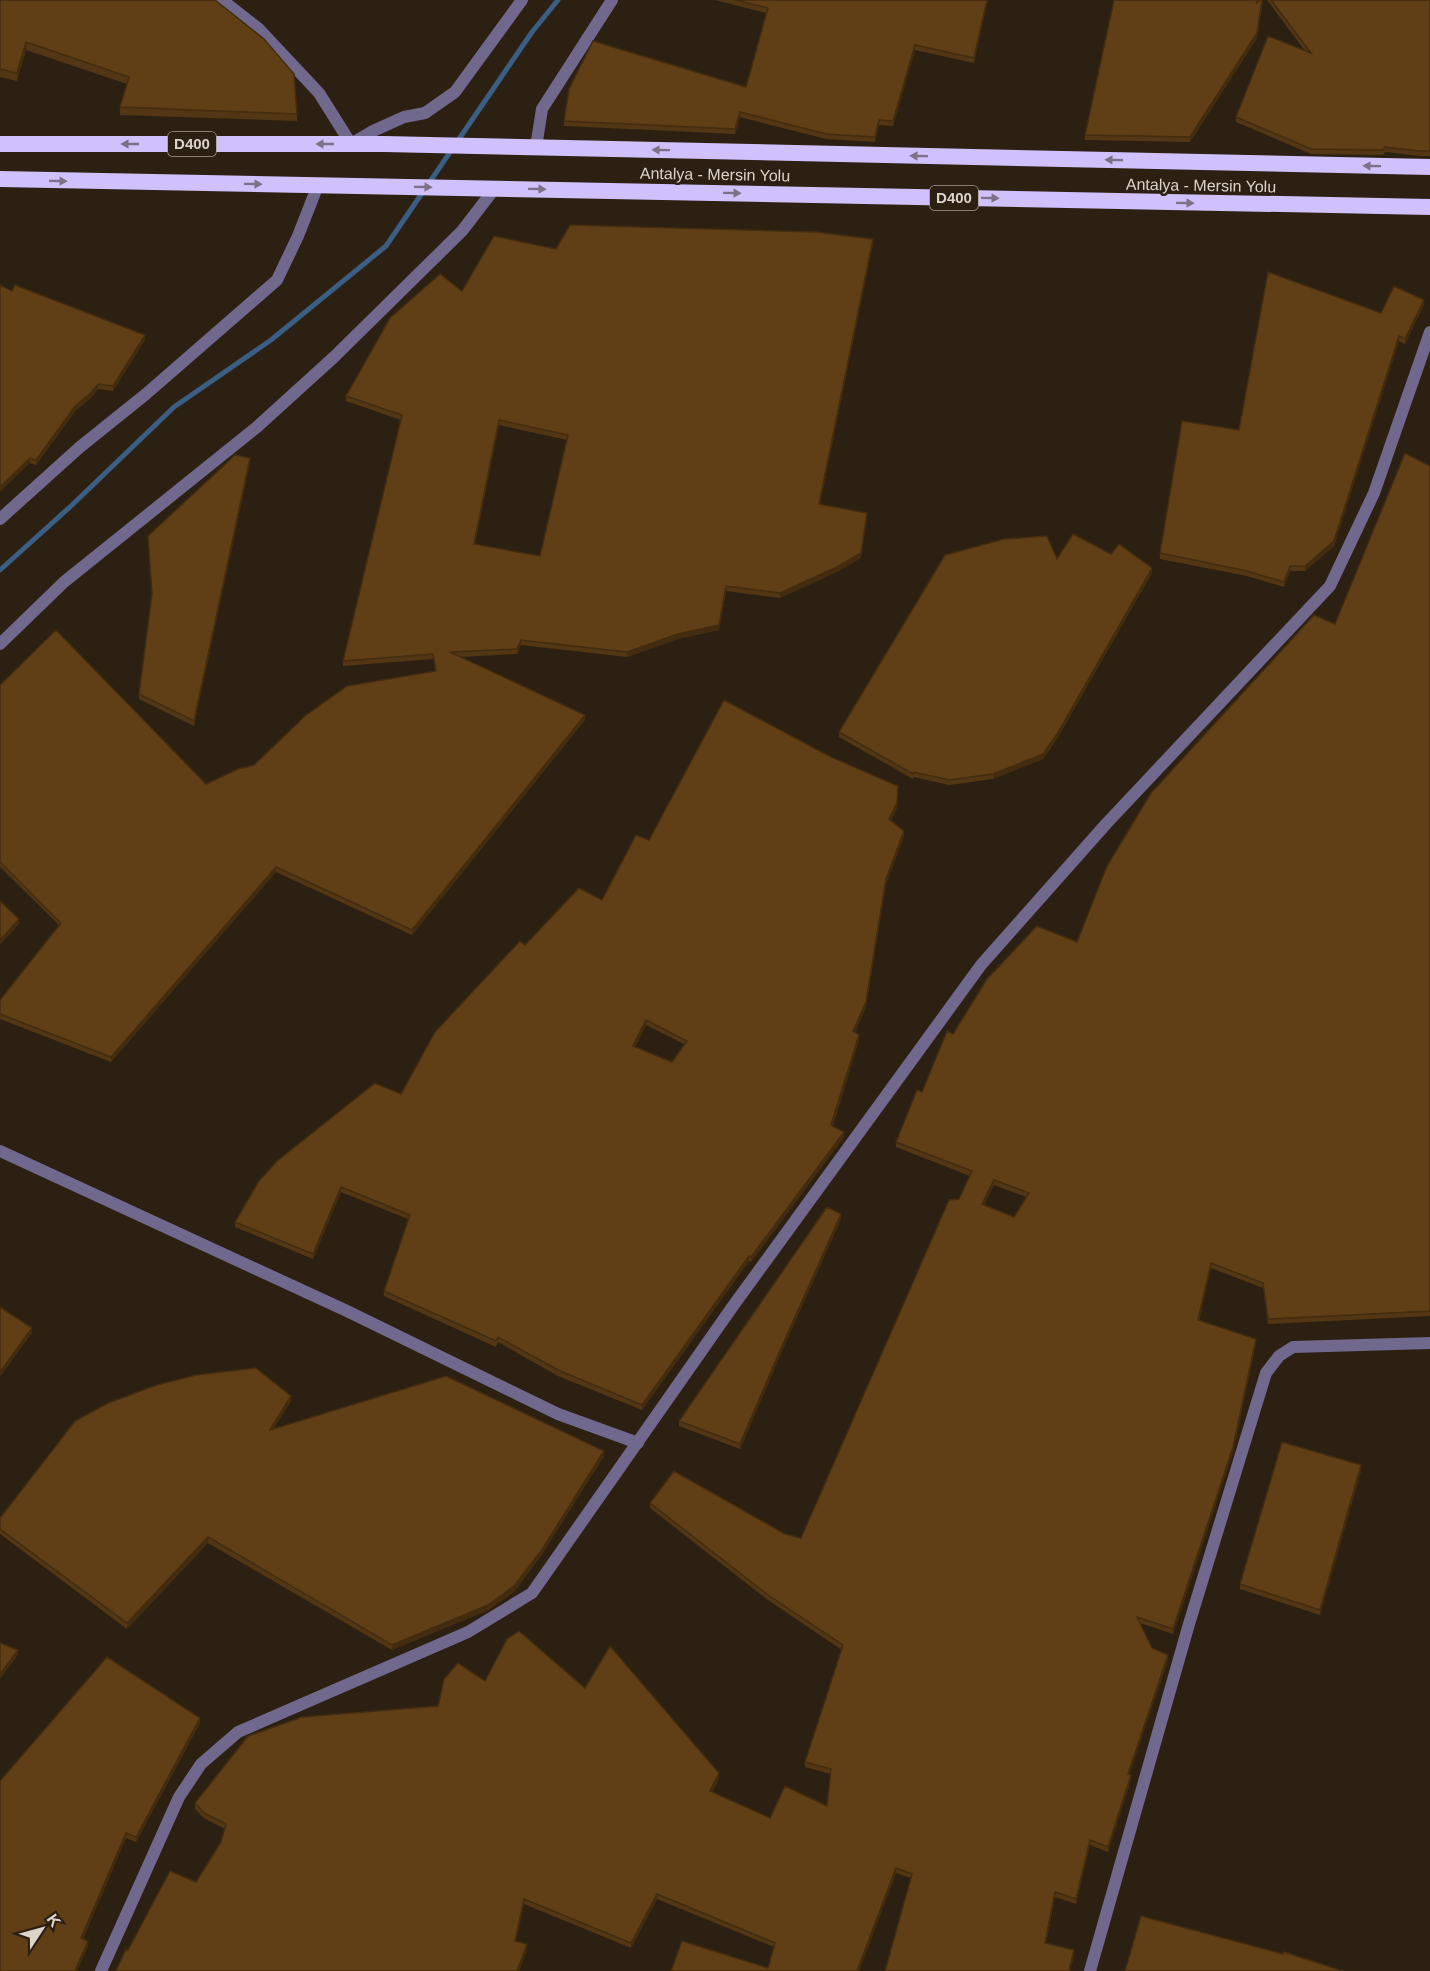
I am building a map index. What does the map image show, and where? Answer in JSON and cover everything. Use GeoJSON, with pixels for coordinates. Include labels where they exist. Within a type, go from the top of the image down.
{"type":"FeatureCollection","features":[{"type":"Feature","properties":{"kind":"highway","name":"Antalya - Mersin Yolu"},"geometry":{"type":"LineString","coordinates":[[0,144],[384,144],[1430,167]]}},
{"type":"Feature","properties":{"kind":"highway","name":"Antalya - Mersin Yolu"},"geometry":{"type":"LineString","coordinates":[[0,179],[1430,207]]}},
{"type":"Feature","properties":{"kind":"street"},"geometry":{"type":"LineString","coordinates":[[222,0],[259,29],[319,93],[351,144],[404,117],[425,113],[455,92],[522,0]]}},
{"type":"Feature","properties":{"kind":"street"},"geometry":{"type":"LineString","coordinates":[[536,147],[542,109],[612,0]]}},
{"type":"Feature","properties":{"kind":"street"},"geometry":{"type":"LineString","coordinates":[[0,519],[80,447],[147,394],[277,280],[298,236],[318,185]]}},
{"type":"Feature","properties":{"kind":"street"},"geometry":{"type":"LineString","coordinates":[[0,644],[64,582],[257,427],[325,365],[462,231],[487,187]]}},
{"type":"Feature","properties":{"kind":"street"},"geometry":{"type":"LineString","coordinates":[[101,1971],[179,1797],[201,1764],[238,1732],[468,1632],[532,1593],[733,1306],[981,965],[1106,824],[1330,586],[1374,493],[1430,332]]}},
{"type":"Feature","properties":{"kind":"street"},"geometry":{"type":"LineString","coordinates":[[0,1151],[347,1311],[558,1414],[638,1443]]}},
{"type":"Feature","properties":{"kind":"street"},"geometry":{"type":"LineString","coordinates":[[1090,1971],[1189,1624],[1266,1373],[1279,1356],[1293,1347],[1430,1343]]}},
{"type":"Feature","properties":{"kind":"building"},"geometry":{"type":"Polygon","coordinates":[[[0,0],[215,0],[264,39],[294,74],[297,114],[120,107],[129,77],[26,42],[17,73],[0,69],[0,0]]]}},
{"type":"Feature","properties":{"kind":"building"},"geometry":{"type":"Polygon","coordinates":[[[735,0],[987,0],[974,58],[915,45],[893,121],[879,120],[875,137],[826,134],[740,112],[735,129],[564,121],[569,89],[593,41],[746,87],[768,8],[735,0]]]}},
{"type":"Feature","properties":{"kind":"building"},"geometry":{"type":"Polygon","coordinates":[[[1114,0],[1258,0],[1256,4],[1262,0],[1257,33],[1190,137],[1085,135],[1114,0]]]}},
{"type":"Feature","properties":{"kind":"building"},"geometry":{"type":"Polygon","coordinates":[[[1271,0],[1430,0],[1430,151],[1385,147],[1383,150],[1311,149],[1236,117],[1268,36],[1311,53],[1271,0]]]}},
{"type":"Feature","properties":{"kind":"building"},"geometry":{"type":"Polygon","coordinates":[[[570,225],[816,232],[873,239],[819,504],[867,513],[861,553],[839,566],[780,593],[726,586],[719,625],[678,634],[627,652],[521,640],[517,649],[450,652],[585,715],[412,930],[276,867],[111,1057],[0,1014],[0,1000],[61,923],[0,862],[0,685],[56,630],[206,784],[238,769],[254,765],[305,716],[347,686],[436,671],[433,654],[343,661],[402,415],[346,396],[390,318],[440,274],[462,291],[494,236],[556,249],[570,225]],[[499,420],[474,544],[540,556],[568,435],[499,420]]]}},
{"type":"Feature","properties":{"kind":"building"},"geometry":{"type":"Polygon","coordinates":[[[1268,272],[1381,313],[1394,286],[1424,300],[1405,339],[1399,336],[1334,541],[1305,566],[1290,566],[1284,582],[1247,571],[1160,553],[1182,421],[1239,430],[1268,272]]]}},
{"type":"Feature","properties":{"kind":"building"},"geometry":{"type":"Polygon","coordinates":[[[0,285],[12,291],[15,285],[145,335],[113,386],[98,384],[76,405],[36,460],[30,458],[0,487],[0,285]]]}},
{"type":"Feature","properties":{"kind":"building"},"geometry":{"type":"Polygon","coordinates":[[[1405,453],[1430,466],[1430,1311],[1268,1319],[1263,1283],[1211,1263],[1198,1320],[1256,1339],[1233,1447],[1173,1629],[1137,1617],[1152,1648],[1168,1655],[1128,1774],[1131,1775],[1108,1847],[1090,1840],[1076,1899],[1055,1892],[1045,1943],[1074,1950],[1069,1971],[885,1971],[912,1874],[896,1868],[857,1971],[671,1971],[682,1941],[768,1968],[775,1943],[657,1894],[631,1943],[524,1899],[515,1941],[527,1944],[517,1971],[116,1971],[170,1871],[196,1882],[221,1842],[226,1824],[204,1813],[195,1803],[248,1736],[302,1717],[438,1706],[444,1679],[458,1663],[485,1681],[507,1639],[519,1631],[585,1688],[610,1646],[719,1773],[710,1791],[770,1818],[785,1786],[827,1806],[831,1769],[805,1762],[843,1645],[768,1595],[650,1503],[674,1471],[785,1534],[801,1538],[949,1200],[959,1199],[972,1171],[896,1142],[917,1090],[922,1092],[947,1031],[953,1034],[987,979],[1037,926],[1077,942],[1107,866],[1151,793],[1314,615],[1335,624],[1405,453]],[[994,1180],[982,1204],[1014,1217],[1029,1193],[994,1180]]]}},
{"type":"Feature","properties":{"kind":"building"},"geometry":{"type":"Polygon","coordinates":[[[235,455],[250,458],[194,721],[139,694],[152,594],[148,536],[235,455]]]}},
{"type":"Feature","properties":{"kind":"building"},"geometry":{"type":"Polygon","coordinates":[[[1073,534],[1111,554],[1119,544],[1152,568],[1057,734],[1043,754],[993,774],[949,780],[914,772],[913,774],[839,732],[945,555],[1004,539],[1047,536],[1057,559],[1073,534]]]}},
{"type":"Feature","properties":{"kind":"building"},"geometry":{"type":"Polygon","coordinates":[[[724,700],[831,757],[898,786],[897,803],[889,819],[904,831],[886,879],[866,1002],[853,1031],[859,1035],[831,1125],[844,1132],[751,1257],[749,1256],[642,1405],[558,1370],[498,1337],[496,1341],[384,1291],[410,1215],[341,1187],[313,1254],[235,1222],[259,1181],[277,1161],[375,1083],[401,1094],[435,1032],[520,941],[525,945],[579,888],[602,900],[636,835],[649,840],[724,700]],[[646,1020],[633,1046],[672,1062],[687,1041],[646,1020]]]}},
{"type":"Feature","properties":{"kind":"building"},"geometry":{"type":"Polygon","coordinates":[[[0,901],[19,919],[0,940],[0,901]]]}},
{"type":"Feature","properties":{"kind":"building"},"geometry":{"type":"Polygon","coordinates":[[[827,1207],[841,1214],[740,1444],[679,1421],[827,1207]]]}},
{"type":"Feature","properties":{"kind":"building"},"geometry":{"type":"Polygon","coordinates":[[[0,1307],[32,1328],[0,1372],[0,1307]]]}},
{"type":"Feature","properties":{"kind":"building"},"geometry":{"type":"Polygon","coordinates":[[[256,1368],[291,1396],[270,1430],[446,1376],[604,1451],[541,1551],[514,1586],[488,1605],[392,1645],[208,1537],[127,1623],[0,1529],[0,1518],[75,1421],[108,1403],[157,1385],[196,1375],[256,1368]]]}},
{"type":"Feature","properties":{"kind":"building"},"geometry":{"type":"Polygon","coordinates":[[[1282,1442],[1361,1465],[1320,1610],[1240,1584],[1282,1442]]]}},
{"type":"Feature","properties":{"kind":"building"},"geometry":{"type":"Polygon","coordinates":[[[0,1643],[18,1650],[0,1674],[0,1643]]]}},
{"type":"Feature","properties":{"kind":"building"},"geometry":{"type":"Polygon","coordinates":[[[107,1657],[200,1718],[136,1837],[126,1833],[81,1938],[88,1941],[75,1971],[0,1971],[0,1781],[107,1657]]]}},
{"type":"Feature","properties":{"kind":"building"},"geometry":{"type":"Polygon","coordinates":[[[1141,1916],[1283,1954],[1284,1952],[1343,1971],[1125,1971],[1141,1916]]]}},
{"type":"Feature","properties":{"kind":"waterway"},"geometry":{"type":"LineString","coordinates":[[0,570],[71,506],[174,407],[271,340],[386,246],[532,32],[558,0]]}}]}
